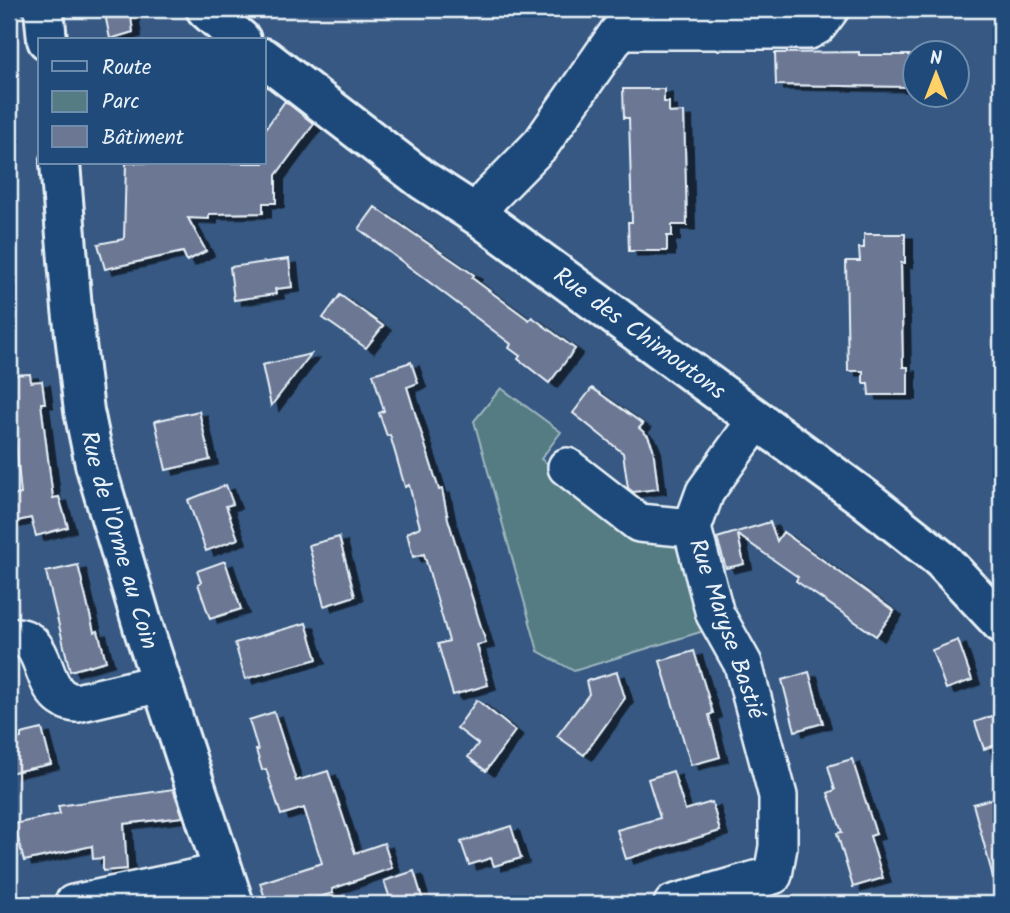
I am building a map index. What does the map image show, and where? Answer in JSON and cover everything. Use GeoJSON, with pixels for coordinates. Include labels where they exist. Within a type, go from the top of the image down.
{"type":"FeatureCollection","features":[{"type":"Feature","properties":{"kind":"main road"},"geometry":{"type":"LineString","coordinates":[[44,9],[47,38]]}},
{"type":"Feature","properties":{"kind":"main road"},"geometry":{"type":"LineString","coordinates":[[206,9],[239,38]]}},
{"type":"Feature","properties":{"kind":"main road","name":"Rue des Chimoutons"},"geometry":{"type":"LineString","coordinates":[[266,60],[423,180],[477,215],[756,421],[841,480],[942,560],[1001,623]]}},
{"type":"Feature","properties":{"kind":"main road","name":"Rue de l'Orme au Coin"},"geometry":{"type":"LineString","coordinates":[[60,164],[84,411],[109,516],[229,888]]}},
{"type":"Feature","properties":{"kind":"street"},"geometry":{"type":"LineString","coordinates":[[477,215],[490,196],[541,144],[618,33],[627,30],[809,30],[817,25],[830,9]]}},
{"type":"Feature","properties":{"kind":"street","name":"Rue Maryse Bastié"},"geometry":{"type":"LineString","coordinates":[[673,904],[773,875],[778,847],[778,796],[743,664],[715,614],[692,528],[705,492],[756,421]]}},
{"type":"Feature","properties":{"kind":"street","name":"Rue Maryse Bastié"},"geometry":{"type":"LineString","coordinates":[[567,467],[639,523],[692,528]]}},
{"type":"Feature","properties":{"kind":"street"},"geometry":{"type":"LineString","coordinates":[[9,636],[28,640],[37,650],[56,694],[63,701],[77,702],[161,683]]}},
{"type":"Feature","properties":{"kind":"street"},"geometry":{"type":"LineString","coordinates":[[73,904],[229,888]]}},
{"type":"Feature","properties":{"kind":"green space"},"geometry":{"type":"Polygon","coordinates":[[[501,388],[561,432],[541,459],[639,527],[678,538],[710,629],[574,671],[538,651],[474,421],[501,388]]]}},
{"type":"Feature","properties":{"kind":"building"},"geometry":{"type":"Polygon","coordinates":[[[104,9],[130,9],[133,32],[110,38],[104,9]]]}},
{"type":"Feature","properties":{"kind":"building"},"geometry":{"type":"Polygon","coordinates":[[[859,52],[859,55],[902,55],[902,87],[776,85],[775,53],[859,52]]]}},
{"type":"Feature","properties":{"kind":"building"},"geometry":{"type":"Polygon","coordinates":[[[623,89],[664,89],[664,102],[669,102],[669,113],[684,112],[687,225],[672,225],[672,236],[667,236],[667,251],[629,251],[628,222],[632,222],[629,118],[624,118],[623,89]]]}},
{"type":"Feature","properties":{"kind":"building"},"geometry":{"type":"Polygon","coordinates":[[[285,101],[314,124],[276,175],[276,203],[263,203],[263,213],[209,214],[209,219],[188,218],[206,251],[187,261],[183,252],[105,269],[98,244],[124,239],[126,164],[266,164],[266,128],[285,101]]]}},
{"type":"Feature","properties":{"kind":"building"},"geometry":{"type":"Polygon","coordinates":[[[375,207],[474,275],[472,278],[529,320],[532,317],[575,349],[549,383],[518,359],[520,356],[509,348],[511,344],[359,229],[375,207]]]}},
{"type":"Feature","properties":{"kind":"building"},"geometry":{"type":"Polygon","coordinates":[[[864,234],[905,234],[905,263],[901,263],[903,367],[908,367],[908,395],[869,395],[868,383],[863,383],[863,371],[848,371],[846,261],[860,261],[859,248],[864,248],[864,234]]]}},
{"type":"Feature","properties":{"kind":"building"},"geometry":{"type":"Polygon","coordinates":[[[289,259],[292,287],[275,289],[276,294],[234,300],[230,267],[289,259]]]}},
{"type":"Feature","properties":{"kind":"building"},"geometry":{"type":"Polygon","coordinates":[[[340,295],[383,326],[366,348],[323,318],[340,295]]]}},
{"type":"Feature","properties":{"kind":"building"},"geometry":{"type":"Polygon","coordinates":[[[311,354],[271,406],[262,365],[311,354]]]}},
{"type":"Feature","properties":{"kind":"building"},"geometry":{"type":"Polygon","coordinates":[[[411,362],[418,383],[407,387],[439,490],[442,489],[448,519],[486,643],[477,645],[488,685],[453,695],[438,644],[449,641],[424,554],[413,557],[407,533],[420,527],[409,485],[405,487],[390,435],[387,436],[379,413],[384,411],[373,374],[411,362]]]}},
{"type":"Feature","properties":{"kind":"building"},"geometry":{"type":"Polygon","coordinates":[[[30,374],[31,382],[42,381],[45,403],[41,403],[53,498],[59,497],[68,527],[36,536],[31,518],[9,523],[9,497],[21,494],[9,375],[30,374]]]}},
{"type":"Feature","properties":{"kind":"building"},"geometry":{"type":"Polygon","coordinates":[[[592,388],[643,424],[639,428],[648,436],[653,448],[658,489],[633,492],[628,488],[623,453],[573,413],[592,388]]]}},
{"type":"Feature","properties":{"kind":"building"},"geometry":{"type":"Polygon","coordinates":[[[199,411],[210,460],[166,470],[155,421],[199,411]]]}},
{"type":"Feature","properties":{"kind":"building"},"geometry":{"type":"Polygon","coordinates":[[[226,485],[233,504],[226,506],[238,539],[206,551],[188,500],[226,485]]]}},
{"type":"Feature","properties":{"kind":"building"},"geometry":{"type":"Polygon","coordinates":[[[770,522],[777,541],[783,532],[894,611],[876,636],[796,581],[798,577],[738,535],[744,564],[726,568],[717,538],[770,522]]]}},
{"type":"Feature","properties":{"kind":"building"},"geometry":{"type":"Polygon","coordinates":[[[339,537],[355,596],[324,606],[309,545],[339,537]]]}},
{"type":"Feature","properties":{"kind":"building"},"geometry":{"type":"Polygon","coordinates":[[[225,561],[241,609],[210,619],[198,584],[201,582],[197,571],[225,561]]]}},
{"type":"Feature","properties":{"kind":"building"},"geometry":{"type":"Polygon","coordinates":[[[78,565],[94,632],[98,631],[106,661],[70,671],[46,572],[78,565]]]}},
{"type":"Feature","properties":{"kind":"building"},"geometry":{"type":"Polygon","coordinates":[[[306,623],[317,659],[245,679],[235,643],[306,623]]]}},
{"type":"Feature","properties":{"kind":"building"},"geometry":{"type":"Polygon","coordinates":[[[958,640],[972,680],[946,689],[932,650],[958,640]]]}},
{"type":"Feature","properties":{"kind":"building"},"geometry":{"type":"Polygon","coordinates":[[[694,651],[713,713],[709,715],[720,757],[691,765],[660,661],[694,651]]]}},
{"type":"Feature","properties":{"kind":"building"},"geometry":{"type":"Polygon","coordinates":[[[617,672],[625,698],[584,755],[557,736],[589,694],[586,681],[617,672]]]}},
{"type":"Feature","properties":{"kind":"building"},"geometry":{"type":"Polygon","coordinates":[[[809,672],[823,723],[795,731],[782,680],[809,672]]]}},
{"type":"Feature","properties":{"kind":"building"},"geometry":{"type":"Polygon","coordinates":[[[477,700],[515,731],[486,771],[468,757],[478,744],[457,728],[477,700]]]}},
{"type":"Feature","properties":{"kind":"building"},"geometry":{"type":"Polygon","coordinates":[[[274,712],[296,781],[328,771],[355,853],[384,843],[392,868],[332,889],[333,893],[296,904],[267,904],[260,883],[322,863],[304,808],[281,815],[266,769],[262,770],[249,720],[274,712]]]}},
{"type":"Feature","properties":{"kind":"building"},"geometry":{"type":"Polygon","coordinates":[[[1001,713],[1001,743],[984,749],[975,722],[1001,713]]]}},
{"type":"Feature","properties":{"kind":"building"},"geometry":{"type":"Polygon","coordinates":[[[42,729],[51,764],[9,773],[9,741],[21,738],[21,734],[42,729]]]}},
{"type":"Feature","properties":{"kind":"building"},"geometry":{"type":"Polygon","coordinates":[[[852,759],[876,834],[870,836],[883,878],[853,887],[837,833],[842,832],[828,793],[835,790],[828,766],[852,759]]]}},
{"type":"Feature","properties":{"kind":"building"},"geometry":{"type":"Polygon","coordinates":[[[673,771],[685,810],[712,802],[720,831],[626,859],[617,830],[660,818],[648,779],[673,771]]]}},
{"type":"Feature","properties":{"kind":"building"},"geometry":{"type":"Polygon","coordinates":[[[173,789],[183,817],[124,824],[127,869],[103,871],[103,858],[93,859],[92,846],[24,861],[14,824],[60,814],[58,806],[173,789]]]}},
{"type":"Feature","properties":{"kind":"building"},"geometry":{"type":"Polygon","coordinates":[[[1001,796],[1001,884],[995,884],[973,804],[1001,796]]]}},
{"type":"Feature","properties":{"kind":"building"},"geometry":{"type":"Polygon","coordinates":[[[511,826],[521,858],[494,866],[491,858],[469,865],[461,842],[511,826]]]}},
{"type":"Feature","properties":{"kind":"building"},"geometry":{"type":"Polygon","coordinates":[[[414,871],[424,904],[392,904],[384,881],[414,871]]]}}]}
